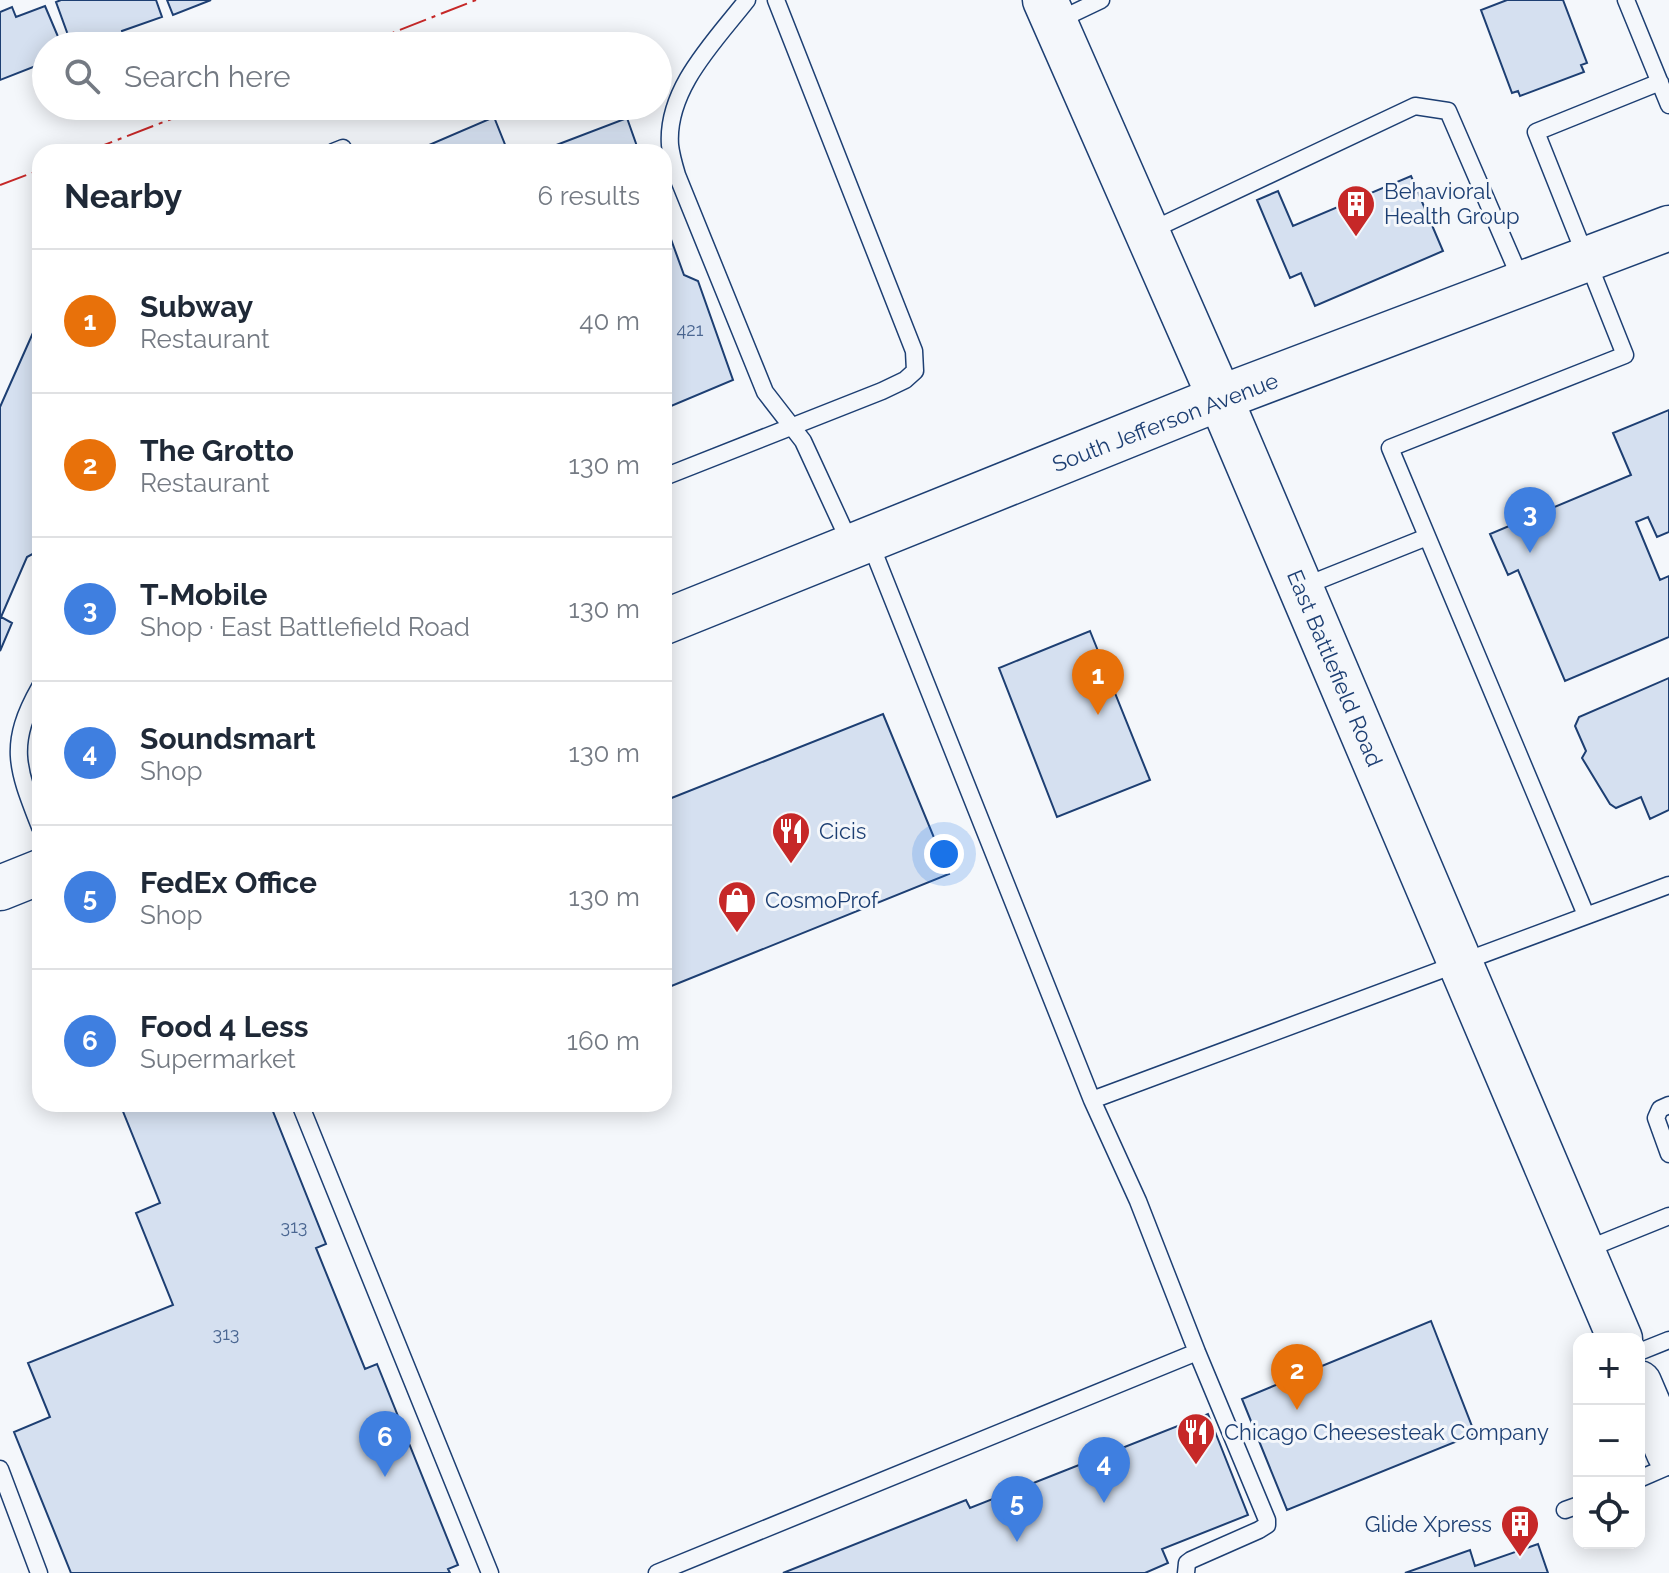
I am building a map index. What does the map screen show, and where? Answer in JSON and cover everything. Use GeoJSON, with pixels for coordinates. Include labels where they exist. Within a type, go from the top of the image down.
{"type":"FeatureCollection","features":[{"type":"Feature","properties":{"kind":"main road","name":"East Battlefield Road"},"geometry":{"type":"LineString","coordinates":[[1050,11],[1220,398],[1617,1333]]}},
{"type":"Feature","properties":{"kind":"main road","name":"South Jefferson Avenue"},"geometry":{"type":"LineString","coordinates":[[672,619],[1220,398],[1669,228]]}},
{"type":"Feature","properties":{"kind":"main road"},"geometry":{"type":"LineString","coordinates":[[0,888],[32,875]]}},
{"type":"Feature","properties":{"kind":"main road"},"geometry":{"type":"LineString","coordinates":[[1645,1397],[1669,1453]]}},
{"type":"Feature","properties":{"kind":"lane"},"geometry":{"type":"LineString","coordinates":[[672,117],[697,64],[747,0]]}},
{"type":"Feature","properties":{"kind":"lane"},"geometry":{"type":"LineString","coordinates":[[672,474],[882,391],[905,380],[915,371],[914,351],[776,0]]}},
{"type":"Feature","properties":{"kind":"lane"},"geometry":{"type":"LineString","coordinates":[[1050,11],[1101,0]]}},
{"type":"Feature","properties":{"kind":"lane"},"geometry":{"type":"LineString","coordinates":[[1626,0],[1669,105]]}},
{"type":"Feature","properties":{"kind":"lane"},"geometry":{"type":"LineString","coordinates":[[1586,915],[1390,448],[1625,355],[1536,132],[1660,82]]}},
{"type":"Feature","properties":{"kind":"lane"},"geometry":{"type":"LineString","coordinates":[[1147,232],[1415,106],[1448,111],[1523,284]]}},
{"type":"Feature","properties":{"kind":"lane"},"geometry":{"type":"LineString","coordinates":[[670,144],[671,120]]}},
{"type":"Feature","properties":{"kind":"lane"},"geometry":{"type":"LineString","coordinates":[[672,155],[677,175],[765,392],[803,441],[860,543],[1092,1100],[1138,1201],[1267,1520],[1267,1525],[1259,1530],[1191,1560],[1187,1563],[1186,1573]]}},
{"type":"Feature","properties":{"kind":"lane"},"geometry":{"type":"LineString","coordinates":[[1301,588],[1427,537]]}},
{"type":"Feature","properties":{"kind":"lane"},"geometry":{"type":"LineString","coordinates":[[32,703],[21,726],[17,752],[21,780],[32,807]]}},
{"type":"Feature","properties":{"kind":"lane"},"geometry":{"type":"LineString","coordinates":[[1092,1100],[1669,885]]}},
{"type":"Feature","properties":{"kind":"lane"},"geometry":{"type":"LineString","coordinates":[[1669,1105],[1660,1109],[1656,1118],[1669,1154]]}},
{"type":"Feature","properties":{"kind":"lane"},"geometry":{"type":"LineString","coordinates":[[303,1112],[490,1573]]}},
{"type":"Feature","properties":{"kind":"lane"},"geometry":{"type":"LineString","coordinates":[[1583,1251],[1669,1216]]}},
{"type":"Feature","properties":{"kind":"lane"},"geometry":{"type":"LineString","coordinates":[[1645,1350],[1669,1340]]}},
{"type":"Feature","properties":{"kind":"lane"},"geometry":{"type":"LineString","coordinates":[[657,1573],[1197,1352]]}},
{"type":"Feature","properties":{"kind":"lane"},"geometry":{"type":"LineString","coordinates":[[1644,1477],[1669,1466]]}},
{"type":"Feature","properties":{"kind":"lane"},"geometry":{"type":"LineString","coordinates":[[0,1469],[39,1573]]}},
{"type":"Feature","properties":{"kind":"building"},"geometry":{"type":"Polygon","coordinates":[[[156,0],[162,17],[122,32],[67,32],[56,2],[156,0]]]}},
{"type":"Feature","properties":{"kind":"building"},"geometry":{"type":"Polygon","coordinates":[[[167,0],[211,0],[173,15],[167,0]]]}},
{"type":"Feature","properties":{"kind":"building"},"geometry":{"type":"Polygon","coordinates":[[[1507,0],[1563,0],[1587,63],[1581,65],[1584,72],[1520,96],[1518,91],[1512,93],[1481,10],[1507,0]]]}},
{"type":"Feature","properties":{"kind":"building"},"geometry":{"type":"Polygon","coordinates":[[[45,6],[56,32],[32,32],[32,67],[0,80],[0,12],[12,7],[16,17],[45,6]]]}},
{"type":"Feature","properties":{"kind":"building"},"geometry":{"type":"Polygon","coordinates":[[[487,120],[495,120],[505,144],[431,144],[487,120]]]}},
{"type":"Feature","properties":{"kind":"building"},"geometry":{"type":"Polygon","coordinates":[[[628,120],[636,144],[559,144],[628,120]]]}},
{"type":"Feature","properties":{"kind":"building","name":"Behavioral Health Group"},"geometry":{"type":"Polygon","coordinates":[[[1411,176],[1443,251],[1315,306],[1301,273],[1290,278],[1257,200],[1278,191],[1293,226],[1411,176]]]}},
{"type":"Feature","properties":{"kind":"building"},"geometry":{"type":"Polygon","coordinates":[[[672,242],[684,275],[698,281],[733,380],[672,406],[672,242]]]}},
{"type":"Feature","properties":{"kind":"building"},"geometry":{"type":"Polygon","coordinates":[[[32,335],[32,554],[27,557],[1,617],[12,623],[0,651],[0,407],[32,335]]]}},
{"type":"Feature","properties":{"kind":"building"},"geometry":{"type":"Polygon","coordinates":[[[1669,410],[1669,532],[1657,537],[1648,517],[1636,522],[1660,580],[1669,576],[1669,637],[1565,681],[1518,570],[1508,575],[1490,534],[1631,475],[1613,433],[1669,410]]]}},
{"type":"Feature","properties":{"kind":"building"},"geometry":{"type":"Polygon","coordinates":[[[1090,631],[1150,780],[1057,817],[999,668],[1090,631]]]}},
{"type":"Feature","properties":{"kind":"building"},"geometry":{"type":"Polygon","coordinates":[[[1669,678],[1669,810],[1650,819],[1641,797],[1616,808],[1610,804],[1582,758],[1586,751],[1575,726],[1579,717],[1669,678]]]}},
{"type":"Feature","properties":{"kind":"building"},"geometry":{"type":"Polygon","coordinates":[[[883,714],[949,874],[672,986],[672,798],[883,714]]]}},
{"type":"Feature","properties":{"kind":"building"},"geometry":{"type":"Polygon","coordinates":[[[123,1112],[273,1112],[326,1244],[316,1248],[365,1369],[377,1364],[458,1565],[448,1569],[450,1573],[71,1573],[14,1432],[50,1417],[28,1363],[173,1305],[136,1213],[160,1203],[123,1112]]]}},
{"type":"Feature","properties":{"kind":"building"},"geometry":{"type":"Polygon","coordinates":[[[1431,1321],[1475,1434],[1287,1510],[1242,1399],[1431,1321]]]}},
{"type":"Feature","properties":{"kind":"building"},"geometry":{"type":"Polygon","coordinates":[[[1208,1414],[1248,1515],[1162,1549],[1168,1563],[1145,1573],[783,1573],[966,1500],[970,1508],[1208,1414]]]}},
{"type":"Feature","properties":{"kind":"building","name":"Glide Xpress"},"geometry":{"type":"Polygon","coordinates":[[[1538,1544],[1548,1573],[1405,1573],[1470,1550],[1475,1566],[1538,1544]]]}},
{"type":"Feature","properties":{"kind":"power"},"geometry":{"type":"LineString","coordinates":[[395,32],[476,0]]}},
{"type":"Feature","properties":{"kind":"power"},"geometry":{"type":"LineString","coordinates":[[107,144],[169,120]]}},
{"type":"Feature","properties":{"kind":"power"},"geometry":{"type":"LineString","coordinates":[[0,185],[32,173]]}},
{"type":"Feature","properties":{"kind":"place","name":"Behavioral Health Group"},"geometry":{"type":"Point","coordinates":[1356,238]}},
{"type":"Feature","properties":{"kind":"place","name":"T-Mobile"},"geometry":{"type":"Point","coordinates":[1530,553]}},
{"type":"Feature","properties":{"kind":"place","name":"Subway"},"geometry":{"type":"Point","coordinates":[1098,715]}},
{"type":"Feature","properties":{"kind":"place","name":"Cicis"},"geometry":{"type":"Point","coordinates":[791,865]}},
{"type":"Feature","properties":{"kind":"place","name":"CosmoProf"},"geometry":{"type":"Point","coordinates":[737,934]}},
{"type":"Feature","properties":{"kind":"place","name":"The Grotto"},"geometry":{"type":"Point","coordinates":[1297,1410]}},
{"type":"Feature","properties":{"kind":"place","name":"Chicago Cheesesteak Company"},"geometry":{"type":"Point","coordinates":[1196,1466]}},
{"type":"Feature","properties":{"kind":"place","name":"Food 4 Less"},"geometry":{"type":"Point","coordinates":[385,1477]}},
{"type":"Feature","properties":{"kind":"place","name":"Soundsmart"},"geometry":{"type":"Point","coordinates":[1104,1503]}},
{"type":"Feature","properties":{"kind":"place","name":"FedEx Office"},"geometry":{"type":"Point","coordinates":[1017,1542]}},
{"type":"Feature","properties":{"kind":"place","name":"Glide Xpress"},"geometry":{"type":"Point","coordinates":[1520,1558]}}]}
